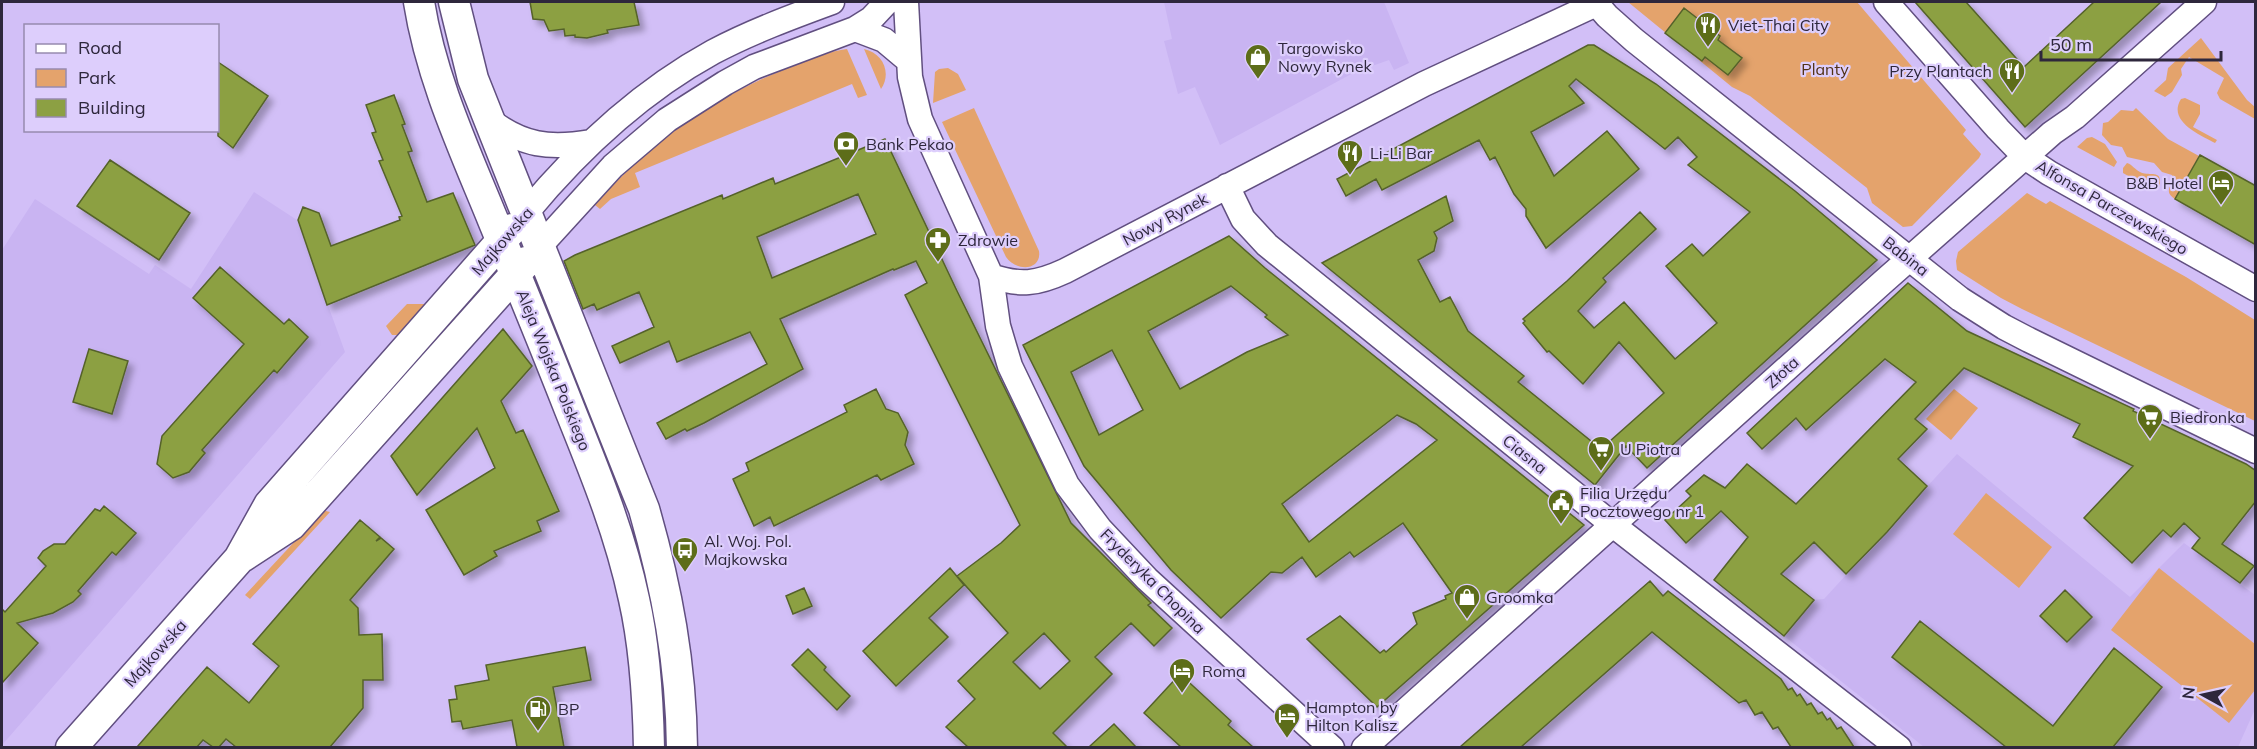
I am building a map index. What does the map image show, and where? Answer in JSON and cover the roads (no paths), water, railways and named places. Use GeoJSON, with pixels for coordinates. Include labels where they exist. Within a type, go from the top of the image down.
{"type":"FeatureCollection","features":[{"type":"Feature","properties":{"kind":"main road","name":"Aleja Wojska Polskiego"},"geometry":{"type":"LineString","coordinates":[[419,2],[440,88],[606,500],[625,561],[637,611],[645,668],[649,747]]}},
{"type":"Feature","properties":{"kind":"main road","name":"Aleja Wojska Polskiego"},"geometry":{"type":"LineString","coordinates":[[453,2],[465,53],[488,119],[630,468],[651,530],[673,629],[681,697],[682,747]]}},
{"type":"Feature","properties":{"kind":"main road","name":"Majkowska"},"geometry":{"type":"LineString","coordinates":[[70,747],[239,559],[269,505],[526,213]]}},
{"type":"Feature","properties":{"kind":"main road","name":"Majkowska"},"geometry":{"type":"LineString","coordinates":[[239,559],[291,525],[540,246]]}},
{"type":"Feature","properties":{"kind":"street","name":"Majkowska"},"geometry":{"type":"LineString","coordinates":[[526,213],[551,183],[591,142],[651,92],[712,53],[774,24],[832,2]]}},
{"type":"Feature","properties":{"kind":"street","name":"Majkowska"},"geometry":{"type":"LineString","coordinates":[[540,246],[614,166],[640,142],[683,110],[725,82],[754,67],[855,29],[871,19],[887,2]]}},
{"type":"Feature","properties":{"kind":"street"},"geometry":{"type":"LineString","coordinates":[[906,2],[912,92],[920,119],[991,276]]}},
{"type":"Feature","properties":{"kind":"street","name":"Alfonsa Parczewskiego"},"geometry":{"type":"LineString","coordinates":[[1886,2],[2025,157],[2049,174],[2256,289]]}},
{"type":"Feature","properties":{"kind":"street","name":"Złota"},"geometry":{"type":"LineString","coordinates":[[1364,747],[1909,259],[2052,133],[2075,117],[2204,2]]}},
{"type":"Feature","properties":{"kind":"street","name":"Nowy Rynek"},"geometry":{"type":"LineString","coordinates":[[991,276],[1020,283],[1049,278],[1424,84],[1595,3]]}},
{"type":"Feature","properties":{"kind":"street","name":"Babina"},"geometry":{"type":"LineString","coordinates":[[1595,3],[1634,40],[1960,299],[2004,327],[2256,451]]}},
{"type":"Feature","properties":{"kind":"street"},"geometry":{"type":"LineString","coordinates":[[855,29],[884,40],[909,61]]}},
{"type":"Feature","properties":{"kind":"street"},"geometry":{"type":"LineString","coordinates":[[488,119],[510,135],[536,144],[563,146],[591,142]]}},
{"type":"Feature","properties":{"kind":"street","name":"Ciasna"},"geometry":{"type":"LineString","coordinates":[[1227,186],[1243,219],[1267,245],[1613,525],[1899,747]]}},
{"type":"Feature","properties":{"kind":"street","name":"Fryderyka Chopina"},"geometry":{"type":"LineString","coordinates":[[991,276],[998,326],[1010,366],[1067,485],[1100,528],[1147,579],[1332,747]]}},
{"type":"Feature","properties":{"kind":"place","name":"Viet-Thai City"},"geometry":{"type":"Point","coordinates":[1708,48]}},
{"type":"Feature","properties":{"kind":"place","name":"Targowisko Nowy Rynek"},"geometry":{"type":"Point","coordinates":[1258,80]}},
{"type":"Feature","properties":{"kind":"place","name":"Przy Plantach"},"geometry":{"type":"Point","coordinates":[2012,94]}},
{"type":"Feature","properties":{"kind":"place","name":"Bank Pekao"},"geometry":{"type":"Point","coordinates":[846,167]}},
{"type":"Feature","properties":{"kind":"place","name":"Li-Li Bar"},"geometry":{"type":"Point","coordinates":[1350,176]}},
{"type":"Feature","properties":{"kind":"place","name":"B&B Hotel"},"geometry":{"type":"Point","coordinates":[2221,206]}},
{"type":"Feature","properties":{"kind":"place","name":"Zdrowie"},"geometry":{"type":"Point","coordinates":[938,263]}},
{"type":"Feature","properties":{"kind":"place","name":"Biedronka"},"geometry":{"type":"Point","coordinates":[2150,440]}},
{"type":"Feature","properties":{"kind":"place","name":"U Piotra"},"geometry":{"type":"Point","coordinates":[1601,472]}},
{"type":"Feature","properties":{"kind":"place","name":"Filia Urzędu Pocztowego nr 1"},"geometry":{"type":"Point","coordinates":[1561,525]}},
{"type":"Feature","properties":{"kind":"place","name":"Al. Woj. Pol. Majkowska"},"geometry":{"type":"Point","coordinates":[685,573]}},
{"type":"Feature","properties":{"kind":"place","name":"Groomka"},"geometry":{"type":"Point","coordinates":[1467,620]}},
{"type":"Feature","properties":{"kind":"place","name":"Roma"},"geometry":{"type":"Point","coordinates":[1182,694]}},
{"type":"Feature","properties":{"kind":"place","name":"BP"},"geometry":{"type":"Point","coordinates":[538,732]}},
{"type":"Feature","properties":{"kind":"place","name":"Hampton by Hilton Kalisz"},"geometry":{"type":"Point","coordinates":[1287,739]}},
{"type":"Feature","properties":{"kind":"park label","name":"Planty"},"geometry":{"type":"Point","coordinates":[1825,69]}}]}
